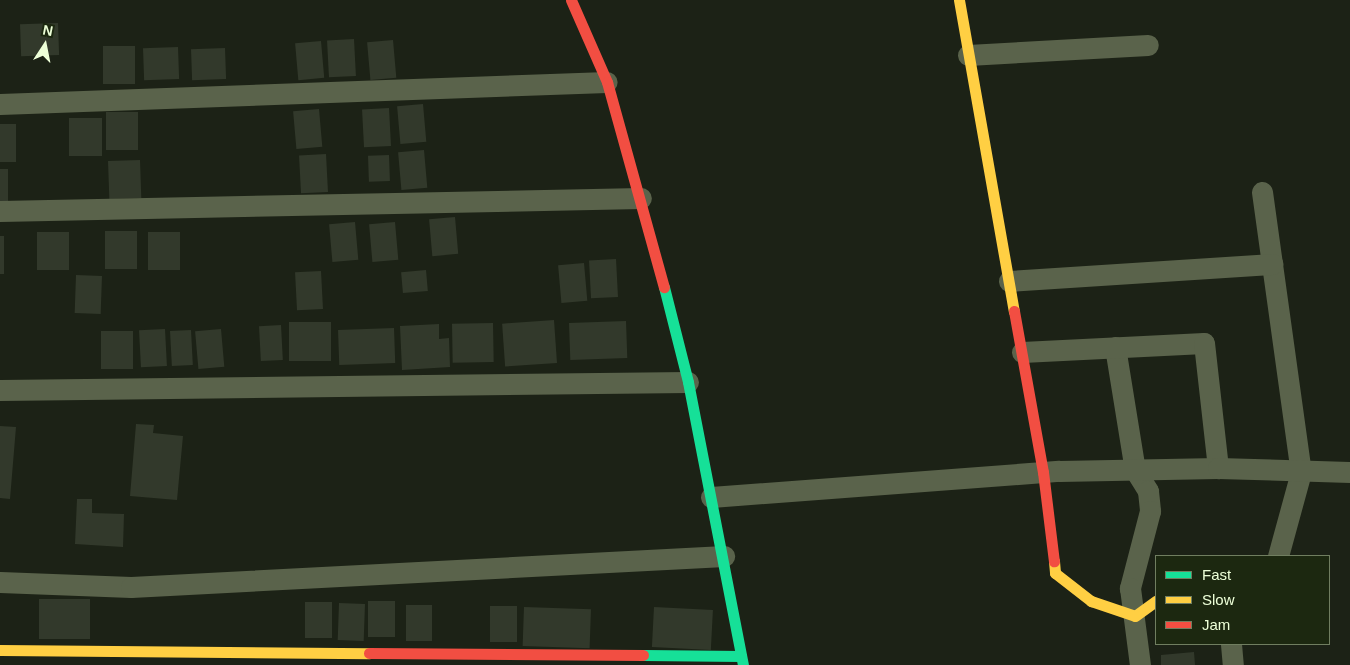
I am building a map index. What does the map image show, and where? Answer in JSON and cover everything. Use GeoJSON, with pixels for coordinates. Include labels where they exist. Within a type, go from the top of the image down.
{"type":"FeatureCollection","features":[{"type":"Feature","properties":{"kind":"street"},"geometry":{"type":"LineString","coordinates":[[0,650],[742,660],[724,556],[688,382],[641,198],[607,82],[571,0]]}},
{"type":"Feature","properties":{"kind":"street"},"geometry":{"type":"LineString","coordinates":[[959,0],[1043,472],[1055,573],[1070,588],[1091,601],[1135,616]]}},
{"type":"Feature","properties":{"kind":"street"},"geometry":{"type":"LineString","coordinates":[[968,54],[1148,45]]}},
{"type":"Feature","properties":{"kind":"street"},"geometry":{"type":"LineString","coordinates":[[0,104],[607,82]]}},
{"type":"Feature","properties":{"kind":"street"},"geometry":{"type":"LineString","coordinates":[[1262,192],[1301,472],[1278,555]]}},
{"type":"Feature","properties":{"kind":"street"},"geometry":{"type":"LineString","coordinates":[[0,211],[641,198]]}},
{"type":"Feature","properties":{"kind":"street"},"geometry":{"type":"LineString","coordinates":[[1009,281],[1272,264]]}},
{"type":"Feature","properties":{"kind":"street"},"geometry":{"type":"LineString","coordinates":[[1022,352],[1204,343],[1218,468]]}},
{"type":"Feature","properties":{"kind":"street"},"geometry":{"type":"LineString","coordinates":[[1115,347],[1135,470],[1148,491],[1150,511],[1130,588],[1140,665]]}},
{"type":"Feature","properties":{"kind":"street"},"geometry":{"type":"LineString","coordinates":[[0,390],[688,382]]}},
{"type":"Feature","properties":{"kind":"street"},"geometry":{"type":"LineString","coordinates":[[711,497],[1043,472],[1218,468],[1350,472]]}},
{"type":"Feature","properties":{"kind":"street"},"geometry":{"type":"LineString","coordinates":[[0,582],[132,588],[724,556]]}},
{"type":"Feature","properties":{"kind":"street"},"geometry":{"type":"LineString","coordinates":[[1135,616],[1155,602]]}},
{"type":"Feature","properties":{"kind":"street"},"geometry":{"type":"LineString","coordinates":[[1231,645],[1233,665]]}},
{"type":"Feature","properties":{"kind":"building"},"geometry":{"type":"Polygon","coordinates":[[[58,23],[59,55],[21,56],[20,24],[58,23]]]}},
{"type":"Feature","properties":{"kind":"building"},"geometry":{"type":"Polygon","coordinates":[[[354,39],[356,76],[329,77],[327,40],[354,39]]]}},
{"type":"Feature","properties":{"kind":"building"},"geometry":{"type":"Polygon","coordinates":[[[393,40],[396,78],[370,80],[367,42],[393,40]]]}},
{"type":"Feature","properties":{"kind":"building"},"geometry":{"type":"Polygon","coordinates":[[[321,41],[324,78],[298,80],[295,43],[321,41]]]}},
{"type":"Feature","properties":{"kind":"building"},"geometry":{"type":"Polygon","coordinates":[[[103,46],[135,46],[135,84],[103,84],[103,46]]]}},
{"type":"Feature","properties":{"kind":"building"},"geometry":{"type":"Polygon","coordinates":[[[178,47],[179,79],[144,80],[143,48],[178,47]]]}},
{"type":"Feature","properties":{"kind":"building"},"geometry":{"type":"Polygon","coordinates":[[[225,48],[226,79],[192,80],[191,49],[225,48]]]}},
{"type":"Feature","properties":{"kind":"building"},"geometry":{"type":"Polygon","coordinates":[[[423,104],[426,142],[400,144],[397,106],[423,104]]]}},
{"type":"Feature","properties":{"kind":"building"},"geometry":{"type":"Polygon","coordinates":[[[389,108],[391,146],[364,147],[362,109],[389,108]]]}},
{"type":"Feature","properties":{"kind":"building"},"geometry":{"type":"Polygon","coordinates":[[[319,109],[322,147],[296,149],[293,111],[319,109]]]}},
{"type":"Feature","properties":{"kind":"building"},"geometry":{"type":"Polygon","coordinates":[[[106,112],[138,112],[138,150],[106,150],[106,112]]]}},
{"type":"Feature","properties":{"kind":"building"},"geometry":{"type":"Polygon","coordinates":[[[69,118],[102,118],[102,156],[69,156],[69,118]]]}},
{"type":"Feature","properties":{"kind":"building"},"geometry":{"type":"Polygon","coordinates":[[[0,124],[16,124],[16,162],[0,162],[0,124]]]}},
{"type":"Feature","properties":{"kind":"building"},"geometry":{"type":"Polygon","coordinates":[[[424,150],[427,188],[401,190],[398,152],[424,150]]]}},
{"type":"Feature","properties":{"kind":"building"},"geometry":{"type":"Polygon","coordinates":[[[326,154],[328,192],[301,193],[299,155],[326,154]]]}},
{"type":"Feature","properties":{"kind":"building"},"geometry":{"type":"Polygon","coordinates":[[[389,155],[390,181],[369,182],[368,156],[389,155]]]}},
{"type":"Feature","properties":{"kind":"building"},"geometry":{"type":"Polygon","coordinates":[[[140,160],[141,198],[109,199],[108,161],[140,160]]]}},
{"type":"Feature","properties":{"kind":"building"},"geometry":{"type":"Polygon","coordinates":[[[0,169],[8,169],[8,201],[0,201],[0,169]]]}},
{"type":"Feature","properties":{"kind":"building"},"geometry":{"type":"Polygon","coordinates":[[[455,217],[458,254],[432,256],[429,219],[455,217]]]}},
{"type":"Feature","properties":{"kind":"building"},"geometry":{"type":"Polygon","coordinates":[[[355,222],[358,260],[332,262],[329,224],[355,222]]]}},
{"type":"Feature","properties":{"kind":"building"},"geometry":{"type":"Polygon","coordinates":[[[395,222],[398,260],[372,262],[369,224],[395,222]]]}},
{"type":"Feature","properties":{"kind":"building"},"geometry":{"type":"Polygon","coordinates":[[[105,231],[137,231],[137,269],[105,269],[105,231]]]}},
{"type":"Feature","properties":{"kind":"building"},"geometry":{"type":"Polygon","coordinates":[[[37,232],[69,232],[69,270],[37,270],[37,232]]]}},
{"type":"Feature","properties":{"kind":"building"},"geometry":{"type":"Polygon","coordinates":[[[148,232],[180,232],[180,270],[148,270],[148,232]]]}},
{"type":"Feature","properties":{"kind":"building"},"geometry":{"type":"Polygon","coordinates":[[[0,236],[4,236],[4,274],[0,274],[0,236]]]}},
{"type":"Feature","properties":{"kind":"building"},"geometry":{"type":"Polygon","coordinates":[[[616,259],[618,297],[591,298],[589,260],[616,259]]]}},
{"type":"Feature","properties":{"kind":"building"},"geometry":{"type":"Polygon","coordinates":[[[584,263],[587,301],[561,303],[558,265],[584,263]]]}},
{"type":"Feature","properties":{"kind":"building"},"geometry":{"type":"Polygon","coordinates":[[[426,270],[428,291],[403,293],[401,272],[426,270]]]}},
{"type":"Feature","properties":{"kind":"building"},"geometry":{"type":"Polygon","coordinates":[[[321,271],[323,309],[297,310],[295,272],[321,271]]]}},
{"type":"Feature","properties":{"kind":"building"},"geometry":{"type":"Polygon","coordinates":[[[76,275],[102,276],[101,314],[75,313],[76,275]]]}},
{"type":"Feature","properties":{"kind":"building"},"geometry":{"type":"Polygon","coordinates":[[[554,320],[557,363],[505,367],[502,324],[554,320]]]}},
{"type":"Feature","properties":{"kind":"building"},"geometry":{"type":"Polygon","coordinates":[[[626,321],[627,358],[570,360],[569,323],[626,321]]]}},
{"type":"Feature","properties":{"kind":"building"},"geometry":{"type":"Polygon","coordinates":[[[289,322],[331,322],[331,361],[289,361],[289,322]]]}},
{"type":"Feature","properties":{"kind":"building"},"geometry":{"type":"Polygon","coordinates":[[[493,323],[494,362],[453,363],[452,324],[493,323]]]}},
{"type":"Feature","properties":{"kind":"building"},"geometry":{"type":"Polygon","coordinates":[[[439,324],[439,339],[449,338],[450,367],[402,370],[400,326],[439,324]]]}},
{"type":"Feature","properties":{"kind":"building"},"geometry":{"type":"Polygon","coordinates":[[[281,325],[283,360],[261,361],[259,326],[281,325]]]}},
{"type":"Feature","properties":{"kind":"building"},"geometry":{"type":"Polygon","coordinates":[[[394,328],[395,363],[339,365],[338,330],[394,328]]]}},
{"type":"Feature","properties":{"kind":"building"},"geometry":{"type":"Polygon","coordinates":[[[165,329],[167,366],[141,367],[139,330],[165,329]]]}},
{"type":"Feature","properties":{"kind":"building"},"geometry":{"type":"Polygon","coordinates":[[[221,329],[224,367],[198,369],[195,331],[221,329]]]}},
{"type":"Feature","properties":{"kind":"building"},"geometry":{"type":"Polygon","coordinates":[[[191,330],[193,365],[172,366],[170,331],[191,330]]]}},
{"type":"Feature","properties":{"kind":"building"},"geometry":{"type":"Polygon","coordinates":[[[101,331],[133,331],[133,369],[101,369],[101,331]]]}},
{"type":"Feature","properties":{"kind":"building"},"geometry":{"type":"Polygon","coordinates":[[[136,424],[154,425],[153,433],[183,436],[177,500],[130,496],[136,424]]]}},
{"type":"Feature","properties":{"kind":"building"},"geometry":{"type":"Polygon","coordinates":[[[0,426],[16,427],[10,499],[0,498],[0,426]]]}},
{"type":"Feature","properties":{"kind":"building"},"geometry":{"type":"Polygon","coordinates":[[[77,499],[92,499],[92,513],[124,514],[123,547],[75,544],[77,499]]]}},
{"type":"Feature","properties":{"kind":"building"},"geometry":{"type":"Polygon","coordinates":[[[39,599],[90,599],[90,639],[39,639],[39,599]]]}},
{"type":"Feature","properties":{"kind":"building"},"geometry":{"type":"Polygon","coordinates":[[[368,601],[395,601],[395,637],[368,637],[368,601]]]}},
{"type":"Feature","properties":{"kind":"building"},"geometry":{"type":"Polygon","coordinates":[[[305,602],[332,602],[332,638],[305,638],[305,602]]]}},
{"type":"Feature","properties":{"kind":"building"},"geometry":{"type":"Polygon","coordinates":[[[339,603],[365,604],[364,641],[338,640],[339,603]]]}},
{"type":"Feature","properties":{"kind":"building"},"geometry":{"type":"Polygon","coordinates":[[[406,605],[432,605],[432,641],[406,641],[406,605]]]}},
{"type":"Feature","properties":{"kind":"building"},"geometry":{"type":"Polygon","coordinates":[[[490,606],[517,606],[517,642],[490,642],[490,606]]]}},
{"type":"Feature","properties":{"kind":"building"},"geometry":{"type":"Polygon","coordinates":[[[524,607],[591,609],[590,648],[523,646],[524,607]]]}},
{"type":"Feature","properties":{"kind":"building"},"geometry":{"type":"Polygon","coordinates":[[[654,607],[713,610],[711,650],[652,647],[654,607]]]}},
{"type":"Feature","properties":{"kind":"building"},"geometry":{"type":"Polygon","coordinates":[[[1194,652],[1195,665],[1161,665],[1161,655],[1194,652]]]}},
{"type":"Feature","properties":{"kind":"traffic: fast"},"geometry":{"type":"LineString","coordinates":[[664,287],[688,382],[743,665]]}},
{"type":"Feature","properties":{"kind":"traffic: fast"},"geometry":{"type":"LineString","coordinates":[[643,655],[741,656]]}},
{"type":"Feature","properties":{"kind":"traffic: slow"},"geometry":{"type":"LineString","coordinates":[[959,0],[1014,311]]}},
{"type":"Feature","properties":{"kind":"traffic: slow"},"geometry":{"type":"LineString","coordinates":[[1054,561],[1055,573],[1091,601],[1135,616],[1155,602]]}},
{"type":"Feature","properties":{"kind":"traffic: slow"},"geometry":{"type":"LineString","coordinates":[[0,650],[369,653]]}},
{"type":"Feature","properties":{"kind":"traffic: jam"},"geometry":{"type":"LineString","coordinates":[[571,0],[607,82],[664,287]]}},
{"type":"Feature","properties":{"kind":"traffic: jam"},"geometry":{"type":"LineString","coordinates":[[1014,311],[1043,472],[1054,561]]}},
{"type":"Feature","properties":{"kind":"traffic: jam"},"geometry":{"type":"LineString","coordinates":[[369,653],[643,655]]}}]}
